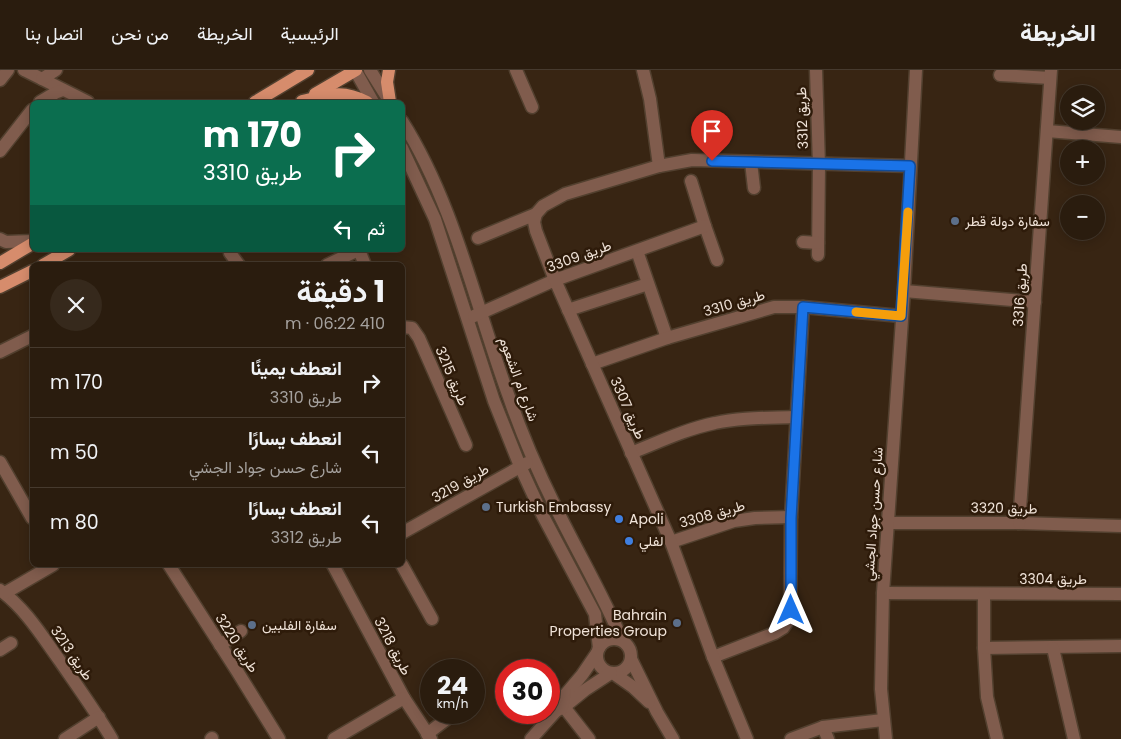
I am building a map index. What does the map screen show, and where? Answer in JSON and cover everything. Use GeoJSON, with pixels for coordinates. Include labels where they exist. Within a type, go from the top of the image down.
{"type":"FeatureCollection","features":[{"type":"Feature","properties":{"kind":"main road"},"geometry":{"type":"LineString","coordinates":[[258,100],[308,70]]}},
{"type":"Feature","properties":{"kind":"main road"},"geometry":{"type":"LineString","coordinates":[[304,100],[355,70]]}},
{"type":"Feature","properties":{"kind":"main road"},"geometry":{"type":"LineString","coordinates":[[388,70],[387,82],[390,100]]}},
{"type":"Feature","properties":{"kind":"main road"},"geometry":{"type":"LineString","coordinates":[[310,100],[340,93],[362,100]]}},
{"type":"Feature","properties":{"kind":"main road"},"geometry":{"type":"LineString","coordinates":[[0,263],[30,244]]}},
{"type":"Feature","properties":{"kind":"main road"},"geometry":{"type":"LineString","coordinates":[[48,262],[66,252]]}},
{"type":"Feature","properties":{"kind":"main road"},"geometry":{"type":"LineString","coordinates":[[0,287],[30,272]]}},
{"type":"Feature","properties":{"kind":"street"},"geometry":{"type":"LineString","coordinates":[[0,80],[8,70]]}},
{"type":"Feature","properties":{"kind":"street"},"geometry":{"type":"LineString","coordinates":[[24,70],[84,100]]}},
{"type":"Feature","properties":{"kind":"street"},"geometry":{"type":"LineString","coordinates":[[42,79],[56,70]]}},
{"type":"Feature","properties":{"kind":"street"},"geometry":{"type":"LineString","coordinates":[[355,70],[372,100]]}},
{"type":"Feature","properties":{"kind":"street"},"geometry":{"type":"LineString","coordinates":[[370,70],[389,100]]}},
{"type":"Feature","properties":{"kind":"street"},"geometry":{"type":"LineString","coordinates":[[516,70],[532,107]]}},
{"type":"Feature","properties":{"kind":"street"},"geometry":{"type":"LineString","coordinates":[[478,238],[536,214],[542,206],[565,194],[659,166],[650,99],[643,70]]}},
{"type":"Feature","properties":{"kind":"street","name":"طريق 3312"},"geometry":{"type":"LineString","coordinates":[[803,242],[818,249],[819,165],[816,70]]}},
{"type":"Feature","properties":{"kind":"street","name":"شارع حسن جواد الجشي"},"geometry":{"type":"LineString","coordinates":[[886,739],[881,689],[883,594],[904,291],[916,70]]}},
{"type":"Feature","properties":{"kind":"street"},"geometry":{"type":"LineString","coordinates":[[1000,74],[1051,74]]}},
{"type":"Feature","properties":{"kind":"street","name":"طريق 3316"},"geometry":{"type":"LineString","coordinates":[[1019,523],[1051,74]]}},
{"type":"Feature","properties":{"kind":"street"},"geometry":{"type":"LineString","coordinates":[[43,100],[63,90]]}},
{"type":"Feature","properties":{"kind":"street"},"geometry":{"type":"LineString","coordinates":[[0,151],[30,113]]}},
{"type":"Feature","properties":{"kind":"street","name":"شارع ام الشعوم"},"geometry":{"type":"LineString","coordinates":[[405,126],[417,144],[438,189],[509,397],[533,460],[555,507],[608,608],[622,640]]}},
{"type":"Feature","properties":{"kind":"street"},"geometry":{"type":"LineString","coordinates":[[1047,132],[1121,137]]}},
{"type":"Feature","properties":{"kind":"street"},"geometry":{"type":"LineString","coordinates":[[405,154],[436,219],[494,401],[520,466],[543,516],[595,614],[598,631],[599,664],[604,670],[633,687],[657,712]]}},
{"type":"Feature","properties":{"kind":"street","name":"طريق 3312"},"geometry":{"type":"LineString","coordinates":[[659,166],[692,160],[819,165],[910,166]]}},
{"type":"Feature","properties":{"kind":"street"},"geometry":{"type":"LineString","coordinates":[[751,162],[754,188]]}},
{"type":"Feature","properties":{"kind":"street"},"geometry":{"type":"LineString","coordinates":[[691,181],[704,226],[717,260]]}},
{"type":"Feature","properties":{"kind":"street","name":"طريق 3307"},"geometry":{"type":"LineString","coordinates":[[536,214],[534,222],[536,232],[555,280],[671,542],[713,657],[747,739]]}},
{"type":"Feature","properties":{"kind":"street","name":"طريق 3309"},"geometry":{"type":"LineString","coordinates":[[467,320],[555,280],[704,226]]}},
{"type":"Feature","properties":{"kind":"street"},"geometry":{"type":"LineString","coordinates":[[0,239],[6,242],[30,243]]}},
{"type":"Feature","properties":{"kind":"street"},"geometry":{"type":"LineString","coordinates":[[637,251],[667,338]]}},
{"type":"Feature","properties":{"kind":"street"},"geometry":{"type":"LineString","coordinates":[[333,262],[355,252]]}},
{"type":"Feature","properties":{"kind":"street"},"geometry":{"type":"LineString","coordinates":[[230,253],[237,262]]}},
{"type":"Feature","properties":{"kind":"street"},"geometry":{"type":"LineString","coordinates":[[568,310],[648,284]]}},
{"type":"Feature","properties":{"kind":"street"},"geometry":{"type":"LineString","coordinates":[[904,291],[1035,302]]}},
{"type":"Feature","properties":{"kind":"street","name":"طريق 3310"},"geometry":{"type":"LineString","coordinates":[[592,364],[667,338],[774,307],[803,307],[901,316]]}},
{"type":"Feature","properties":{"kind":"street"},"geometry":{"type":"LineString","coordinates":[[713,657],[775,633],[790,618],[791,518],[803,307]]}},
{"type":"Feature","properties":{"kind":"street","name":"طريق 3215"},"geometry":{"type":"LineString","coordinates":[[405,327],[412,328],[419,338],[466,446]]}},
{"type":"Feature","properties":{"kind":"street"},"geometry":{"type":"LineString","coordinates":[[0,352],[30,339]]}},
{"type":"Feature","properties":{"kind":"street"},"geometry":{"type":"LineString","coordinates":[[632,453],[693,428],[743,418],[796,417]]}},
{"type":"Feature","properties":{"kind":"street","name":"طريق 3219"},"geometry":{"type":"LineString","coordinates":[[405,531],[533,460]]}},
{"type":"Feature","properties":{"kind":"street"},"geometry":{"type":"LineString","coordinates":[[0,462],[30,514]]}},
{"type":"Feature","properties":{"kind":"street","name":"طريق 3308"},"geometry":{"type":"LineString","coordinates":[[671,542],[734,521],[755,518],[791,518]]}},
{"type":"Feature","properties":{"kind":"street","name":"طريق 3320"},"geometry":{"type":"LineString","coordinates":[[887,523],[1019,523],[1121,526]]}},
{"type":"Feature","properties":{"kind":"street"},"geometry":{"type":"LineString","coordinates":[[2,592],[49,567]]}},
{"type":"Feature","properties":{"kind":"street","name":"طريق 3220"},"geometry":{"type":"LineString","coordinates":[[170,567],[278,739]]}},
{"type":"Feature","properties":{"kind":"street","name":"طريق 3218"},"geometry":{"type":"LineString","coordinates":[[338,567],[404,698],[430,736]]}},
{"type":"Feature","properties":{"kind":"street"},"geometry":{"type":"LineString","coordinates":[[403,567],[432,619]]}},
{"type":"Feature","properties":{"kind":"street","name":"طريق 3213"},"geometry":{"type":"LineString","coordinates":[[2,592],[29,619],[99,717],[112,739]]}},
{"type":"Feature","properties":{"kind":"street","name":"طريق 3304"},"geometry":{"type":"LineString","coordinates":[[883,594],[1121,594]]}},
{"type":"Feature","properties":{"kind":"street"},"geometry":{"type":"LineString","coordinates":[[984,594],[984,648],[987,696],[997,739]]}},
{"type":"Feature","properties":{"kind":"street"},"geometry":{"type":"LineString","coordinates":[[220,645],[241,631]]}},
{"type":"Feature","properties":{"kind":"street"},"geometry":{"type":"LineString","coordinates":[[560,700],[582,675],[598,650],[607,640],[615,638],[622,640],[629,646],[631,659],[657,712],[673,739]]}},
{"type":"Feature","properties":{"kind":"street"},"geometry":{"type":"LineString","coordinates":[[984,648],[1121,646]]}},
{"type":"Feature","properties":{"kind":"street"},"geometry":{"type":"LineString","coordinates":[[1053,648],[1074,739]]}},
{"type":"Feature","properties":{"kind":"street"},"geometry":{"type":"LineString","coordinates":[[589,739],[560,709],[612,673],[620,672],[626,668],[631,659]]}},
{"type":"Feature","properties":{"kind":"street"},"geometry":{"type":"LineString","coordinates":[[334,739],[404,698]]}},
{"type":"Feature","properties":{"kind":"street"},"geometry":{"type":"LineString","coordinates":[[65,739],[99,717]]}},
{"type":"Feature","properties":{"kind":"street"},"geometry":{"type":"LineString","coordinates":[[791,739],[883,720]]}},
{"type":"Feature","properties":{"kind":"street"},"geometry":{"type":"LineString","coordinates":[[430,736],[443,724]]}},
{"type":"Feature","properties":{"kind":"street"},"geometry":{"type":"LineString","coordinates":[[531,739],[546,724]]}},
{"type":"Feature","properties":{"kind":"slow traffic"},"geometry":{"type":"LineString","coordinates":[[856,312],[901,316],[908,212]]}},
{"type":"Feature","properties":{"kind":"place","name":"سفارة دولة قطر"},"geometry":{"type":"Point","coordinates":[955,221]}},
{"type":"Feature","properties":{"kind":"place","name":"Turkish Embassy"},"geometry":{"type":"Point","coordinates":[486,507]}},
{"type":"Feature","properties":{"kind":"place","name":"Apoli"},"geometry":{"type":"Point","coordinates":[619,519]}},
{"type":"Feature","properties":{"kind":"place","name":"لفلي"},"geometry":{"type":"Point","coordinates":[629,541]}},
{"type":"Feature","properties":{"kind":"place","name":"Bahrain Properties Group"},"geometry":{"type":"Point","coordinates":[677,623]}},
{"type":"Feature","properties":{"kind":"place","name":"سفارة الفلبين"},"geometry":{"type":"Point","coordinates":[252,625]}},
{"type":"Feature","properties":{"kind":"route"},"geometry":{"type":"LineString","coordinates":[[712,161],[910,166],[901,316],[803,307],[791,518],[791,610]]}}]}
